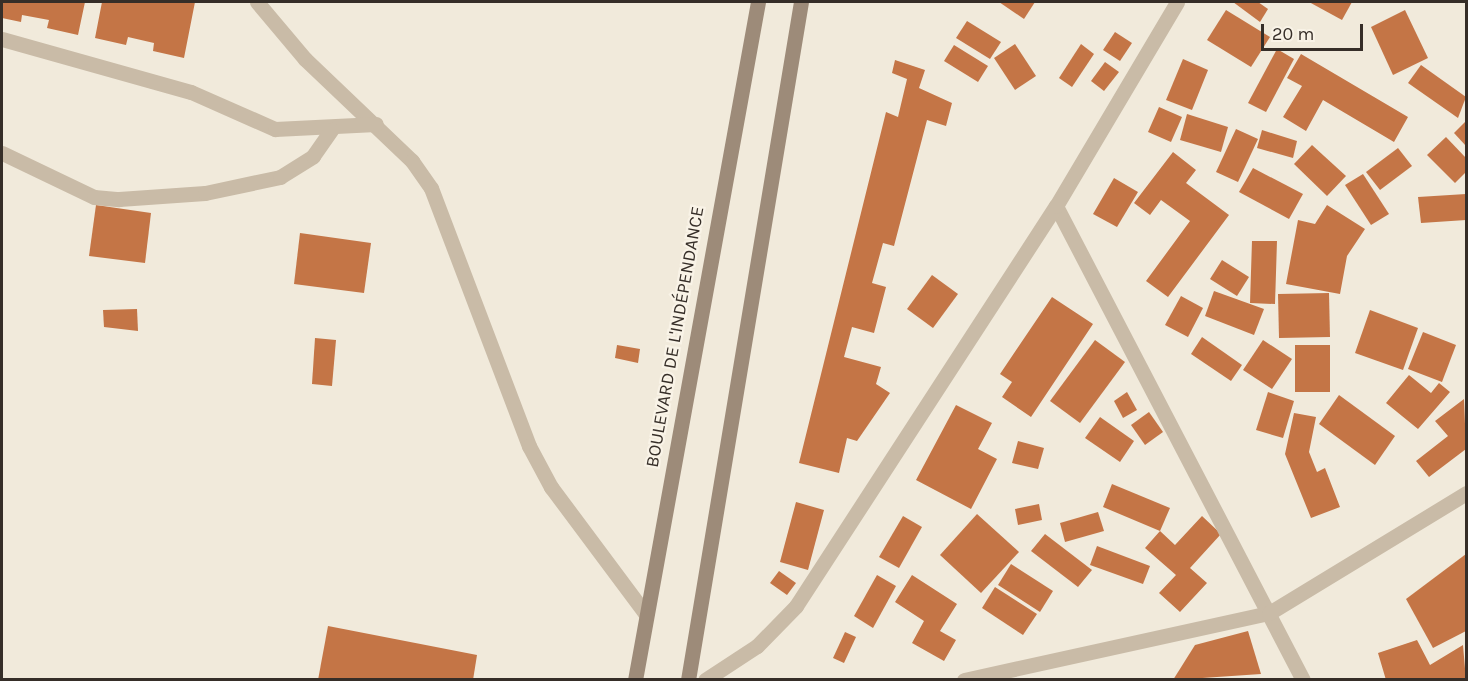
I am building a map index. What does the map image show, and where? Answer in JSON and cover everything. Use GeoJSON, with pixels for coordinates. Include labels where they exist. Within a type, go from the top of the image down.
{"type":"FeatureCollection","features":[{"type":"Feature","properties":{"kind":"main road","name":"BOULEVARD DE L'INDÉPENDANCE"},"geometry":{"type":"LineString","coordinates":[[635,680],[645,613],[758,2]]}},
{"type":"Feature","properties":{"kind":"main road"},"geometry":{"type":"LineString","coordinates":[[688,680],[801,2]]}},
{"type":"Feature","properties":{"kind":"street"},"geometry":{"type":"LineString","coordinates":[[257,2],[305,59],[376,124],[431,188],[529,446],[551,487],[645,613]]}},
{"type":"Feature","properties":{"kind":"street"},"geometry":{"type":"LineString","coordinates":[[705,680],[757,646],[796,606],[1056,206],[1177,2]]}},
{"type":"Feature","properties":{"kind":"street"},"geometry":{"type":"LineString","coordinates":[[2,39],[191,92],[254,124],[331,130],[376,124]]}},
{"type":"Feature","properties":{"kind":"street"},"geometry":{"type":"LineString","coordinates":[[2,153],[94,197],[129,198],[205,193],[280,177],[313,156],[331,130]]}},
{"type":"Feature","properties":{"kind":"street"},"geometry":{"type":"LineString","coordinates":[[1056,206],[1303,680]]}},
{"type":"Feature","properties":{"kind":"street"},"geometry":{"type":"LineString","coordinates":[[964,680],[1269,613],[1467,493]]}},
{"type":"Feature","properties":{"kind":"building"},"geometry":{"type":"Polygon","coordinates":[[[2,2],[85,2],[78,35],[47,28],[49,20],[22,15],[21,22],[2,18],[2,2]]]}},
{"type":"Feature","properties":{"kind":"building"},"geometry":{"type":"Polygon","coordinates":[[[102,2],[195,2],[184,58],[153,51],[154,43],[128,37],[126,45],[95,38],[102,2]]]}},
{"type":"Feature","properties":{"kind":"building"},"geometry":{"type":"Polygon","coordinates":[[[999,2],[1035,2],[1024,19],[999,2]]]}},
{"type":"Feature","properties":{"kind":"building"},"geometry":{"type":"Polygon","coordinates":[[[1233,2],[1258,2],[1268,9],[1260,22],[1233,2]]]}},
{"type":"Feature","properties":{"kind":"building"},"geometry":{"type":"Polygon","coordinates":[[[1309,2],[1352,2],[1342,20],[1309,2]]]}},
{"type":"Feature","properties":{"kind":"building"},"geometry":{"type":"Polygon","coordinates":[[[1226,10],[1270,37],[1251,67],[1207,40],[1226,10]]]}},
{"type":"Feature","properties":{"kind":"building"},"geometry":{"type":"Polygon","coordinates":[[[1405,10],[1428,58],[1393,75],[1371,27],[1405,10]]]}},
{"type":"Feature","properties":{"kind":"building"},"geometry":{"type":"Polygon","coordinates":[[[967,21],[1001,42],[990,59],[956,38],[967,21]]]}},
{"type":"Feature","properties":{"kind":"building"},"geometry":{"type":"Polygon","coordinates":[[[1115,32],[1132,43],[1120,61],[1103,50],[1115,32]]]}},
{"type":"Feature","properties":{"kind":"building"},"geometry":{"type":"Polygon","coordinates":[[[1015,44],[1036,76],[1015,90],[994,58],[1015,44]]]}},
{"type":"Feature","properties":{"kind":"building"},"geometry":{"type":"Polygon","coordinates":[[[1081,44],[1094,54],[1072,87],[1059,78],[1081,44]]]}},
{"type":"Feature","properties":{"kind":"building"},"geometry":{"type":"Polygon","coordinates":[[[954,45],[988,66],[978,82],[944,61],[954,45]]]}},
{"type":"Feature","properties":{"kind":"building"},"geometry":{"type":"Polygon","coordinates":[[[1277,49],[1294,59],[1266,112],[1248,103],[1277,49]]]}},
{"type":"Feature","properties":{"kind":"building"},"geometry":{"type":"Polygon","coordinates":[[[1301,54],[1408,117],[1394,142],[1323,100],[1306,131],[1283,117],[1302,86],[1287,78],[1301,54]]]}},
{"type":"Feature","properties":{"kind":"building"},"geometry":{"type":"Polygon","coordinates":[[[1183,59],[1208,70],[1192,110],[1166,100],[1183,59]]]}},
{"type":"Feature","properties":{"kind":"building"},"geometry":{"type":"Polygon","coordinates":[[[895,60],[925,70],[919,88],[952,103],[946,126],[927,120],[894,246],[883,243],[872,283],[886,287],[874,333],[852,327],[844,357],[881,367],[876,384],[890,393],[857,441],[847,438],[839,473],[799,463],[886,112],[898,117],[907,79],[892,73],[895,60]]]}},
{"type":"Feature","properties":{"kind":"building"},"geometry":{"type":"Polygon","coordinates":[[[1105,62],[1119,72],[1104,91],[1091,81],[1105,62]]]}},
{"type":"Feature","properties":{"kind":"building"},"geometry":{"type":"Polygon","coordinates":[[[1421,65],[1466,97],[1458,118],[1408,83],[1421,65]]]}},
{"type":"Feature","properties":{"kind":"building"},"geometry":{"type":"Polygon","coordinates":[[[1159,107],[1182,117],[1171,142],[1148,132],[1159,107]]]}},
{"type":"Feature","properties":{"kind":"building"},"geometry":{"type":"Polygon","coordinates":[[[1187,114],[1228,127],[1221,152],[1180,140],[1187,114]]]}},
{"type":"Feature","properties":{"kind":"building"},"geometry":{"type":"Polygon","coordinates":[[[1466,121],[1466,146],[1454,133],[1466,121]]]}},
{"type":"Feature","properties":{"kind":"building"},"geometry":{"type":"Polygon","coordinates":[[[1236,129],[1258,139],[1238,182],[1216,172],[1236,129]]]}},
{"type":"Feature","properties":{"kind":"building"},"geometry":{"type":"Polygon","coordinates":[[[1262,130],[1297,141],[1293,158],[1257,148],[1262,130]]]}},
{"type":"Feature","properties":{"kind":"building"},"geometry":{"type":"Polygon","coordinates":[[[1446,137],[1466,158],[1466,172],[1455,183],[1427,155],[1446,137]]]}},
{"type":"Feature","properties":{"kind":"building"},"geometry":{"type":"Polygon","coordinates":[[[1312,145],[1346,176],[1327,196],[1294,164],[1312,145]]]}},
{"type":"Feature","properties":{"kind":"building"},"geometry":{"type":"Polygon","coordinates":[[[1398,148],[1412,166],[1380,190],[1366,172],[1398,148]]]}},
{"type":"Feature","properties":{"kind":"building"},"geometry":{"type":"Polygon","coordinates":[[[1173,152],[1196,170],[1186,183],[1229,215],[1168,297],[1146,281],[1190,221],[1161,200],[1150,215],[1134,203],[1173,152]]]}},
{"type":"Feature","properties":{"kind":"building"},"geometry":{"type":"Polygon","coordinates":[[[1253,168],[1303,194],[1289,219],[1239,192],[1253,168]]]}},
{"type":"Feature","properties":{"kind":"building"},"geometry":{"type":"Polygon","coordinates":[[[1363,174],[1389,214],[1371,225],[1345,185],[1363,174]]]}},
{"type":"Feature","properties":{"kind":"building"},"geometry":{"type":"Polygon","coordinates":[[[1114,178],[1138,192],[1117,227],[1093,214],[1114,178]]]}},
{"type":"Feature","properties":{"kind":"building"},"geometry":{"type":"Polygon","coordinates":[[[1466,194],[1466,220],[1421,223],[1418,197],[1466,194]]]}},
{"type":"Feature","properties":{"kind":"building"},"geometry":{"type":"Polygon","coordinates":[[[96,205],[151,213],[145,263],[89,256],[96,205]]]}},
{"type":"Feature","properties":{"kind":"building"},"geometry":{"type":"Polygon","coordinates":[[[1327,205],[1365,229],[1347,256],[1340,294],[1286,284],[1298,220],[1315,224],[1327,205]]]}},
{"type":"Feature","properties":{"kind":"building"},"geometry":{"type":"Polygon","coordinates":[[[300,233],[371,243],[364,293],[294,284],[300,233]]]}},
{"type":"Feature","properties":{"kind":"building"},"geometry":{"type":"Polygon","coordinates":[[[1252,241],[1277,241],[1275,304],[1250,303],[1252,241]]]}},
{"type":"Feature","properties":{"kind":"building"},"geometry":{"type":"Polygon","coordinates":[[[1222,260],[1249,277],[1237,296],[1210,279],[1222,260]]]}},
{"type":"Feature","properties":{"kind":"building"},"geometry":{"type":"Polygon","coordinates":[[[932,275],[958,294],[933,328],[907,309],[932,275]]]}},
{"type":"Feature","properties":{"kind":"building"},"geometry":{"type":"Polygon","coordinates":[[[1214,291],[1264,309],[1254,335],[1205,316],[1214,291]]]}},
{"type":"Feature","properties":{"kind":"building"},"geometry":{"type":"Polygon","coordinates":[[[1329,293],[1330,337],[1279,338],[1278,294],[1329,293]]]}},
{"type":"Feature","properties":{"kind":"building"},"geometry":{"type":"Polygon","coordinates":[[[1181,296],[1203,308],[1188,337],[1165,325],[1181,296]]]}},
{"type":"Feature","properties":{"kind":"building"},"geometry":{"type":"Polygon","coordinates":[[[1052,297],[1093,324],[1031,417],[1002,397],[1012,382],[1000,374],[1052,297]]]}},
{"type":"Feature","properties":{"kind":"building"},"geometry":{"type":"Polygon","coordinates":[[[137,309],[138,331],[104,327],[103,310],[137,309]]]}},
{"type":"Feature","properties":{"kind":"building"},"geometry":{"type":"Polygon","coordinates":[[[1370,310],[1418,328],[1403,370],[1355,353],[1370,310]]]}},
{"type":"Feature","properties":{"kind":"building"},"geometry":{"type":"Polygon","coordinates":[[[1423,332],[1456,345],[1442,382],[1408,369],[1423,332]]]}},
{"type":"Feature","properties":{"kind":"building"},"geometry":{"type":"Polygon","coordinates":[[[1202,337],[1242,365],[1231,381],[1191,354],[1202,337]]]}},
{"type":"Feature","properties":{"kind":"building"},"geometry":{"type":"Polygon","coordinates":[[[315,338],[336,340],[332,386],[312,384],[315,338]]]}},
{"type":"Feature","properties":{"kind":"building"},"geometry":{"type":"Polygon","coordinates":[[[1095,340],[1125,362],[1080,423],[1050,401],[1095,340]]]}},
{"type":"Feature","properties":{"kind":"building"},"geometry":{"type":"Polygon","coordinates":[[[1263,340],[1292,359],[1272,389],[1243,370],[1263,340]]]}},
{"type":"Feature","properties":{"kind":"building"},"geometry":{"type":"Polygon","coordinates":[[[617,345],[640,349],[638,363],[615,358],[617,345]]]}},
{"type":"Feature","properties":{"kind":"building"},"geometry":{"type":"Polygon","coordinates":[[[1295,345],[1330,345],[1330,392],[1295,392],[1295,345]]]}},
{"type":"Feature","properties":{"kind":"building"},"geometry":{"type":"Polygon","coordinates":[[[1409,375],[1431,393],[1439,383],[1450,392],[1418,429],[1386,403],[1409,375]]]}},
{"type":"Feature","properties":{"kind":"building"},"geometry":{"type":"Polygon","coordinates":[[[1127,392],[1137,410],[1123,418],[1114,401],[1127,392]]]}},
{"type":"Feature","properties":{"kind":"building"},"geometry":{"type":"Polygon","coordinates":[[[1268,392],[1294,401],[1283,438],[1256,430],[1268,392]]]}},
{"type":"Feature","properties":{"kind":"building"},"geometry":{"type":"Polygon","coordinates":[[[1339,395],[1395,436],[1375,465],[1319,424],[1339,395]]]}},
{"type":"Feature","properties":{"kind":"building"},"geometry":{"type":"Polygon","coordinates":[[[1464,399],[1466,449],[1429,477],[1416,461],[1448,436],[1435,421],[1464,399]]]}},
{"type":"Feature","properties":{"kind":"building"},"geometry":{"type":"Polygon","coordinates":[[[956,405],[992,423],[978,449],[997,459],[971,509],[916,480],[956,405]]]}},
{"type":"Feature","properties":{"kind":"building"},"geometry":{"type":"Polygon","coordinates":[[[1149,412],[1163,432],[1145,445],[1131,425],[1149,412]]]}},
{"type":"Feature","properties":{"kind":"building"},"geometry":{"type":"Polygon","coordinates":[[[1294,413],[1316,417],[1309,452],[1317,472],[1325,468],[1340,507],[1311,518],[1285,454],[1294,413]]]}},
{"type":"Feature","properties":{"kind":"building"},"geometry":{"type":"Polygon","coordinates":[[[1100,417],[1134,441],[1120,462],[1085,438],[1100,417]]]}},
{"type":"Feature","properties":{"kind":"building"},"geometry":{"type":"Polygon","coordinates":[[[1018,441],[1044,448],[1038,469],[1012,463],[1018,441]]]}},
{"type":"Feature","properties":{"kind":"building"},"geometry":{"type":"Polygon","coordinates":[[[1112,484],[1170,508],[1160,531],[1103,507],[1112,484]]]}},
{"type":"Feature","properties":{"kind":"building"},"geometry":{"type":"Polygon","coordinates":[[[796,502],[824,510],[808,570],[780,562],[796,502]]]}},
{"type":"Feature","properties":{"kind":"building"},"geometry":{"type":"Polygon","coordinates":[[[1039,504],[1042,520],[1018,525],[1015,509],[1039,504]]]}},
{"type":"Feature","properties":{"kind":"building"},"geometry":{"type":"Polygon","coordinates":[[[1098,512],[1104,531],[1065,542],[1060,523],[1098,512]]]}},
{"type":"Feature","properties":{"kind":"building"},"geometry":{"type":"Polygon","coordinates":[[[977,514],[1019,552],[981,593],[940,555],[977,514]]]}},
{"type":"Feature","properties":{"kind":"building"},"geometry":{"type":"Polygon","coordinates":[[[903,516],[922,527],[899,568],[879,557],[903,516]]]}},
{"type":"Feature","properties":{"kind":"building"},"geometry":{"type":"Polygon","coordinates":[[[1202,516],[1221,534],[1190,568],[1207,583],[1180,612],[1159,593],[1176,575],[1145,548],[1160,531],[1175,545],[1202,516]]]}},
{"type":"Feature","properties":{"kind":"building"},"geometry":{"type":"Polygon","coordinates":[[[1045,534],[1092,570],[1078,587],[1031,551],[1045,534]]]}},
{"type":"Feature","properties":{"kind":"building"},"geometry":{"type":"Polygon","coordinates":[[[1097,546],[1150,566],[1143,584],[1090,565],[1097,546]]]}},
{"type":"Feature","properties":{"kind":"building"},"geometry":{"type":"Polygon","coordinates":[[[1466,554],[1466,631],[1433,648],[1406,599],[1466,554]]]}},
{"type":"Feature","properties":{"kind":"building"},"geometry":{"type":"Polygon","coordinates":[[[1011,564],[1053,591],[1040,612],[998,585],[1011,564]]]}},
{"type":"Feature","properties":{"kind":"building"},"geometry":{"type":"Polygon","coordinates":[[[779,571],[796,583],[787,595],[770,583],[779,571]]]}},
{"type":"Feature","properties":{"kind":"building"},"geometry":{"type":"Polygon","coordinates":[[[877,575],[896,586],[873,628],[854,616],[877,575]]]}},
{"type":"Feature","properties":{"kind":"building"},"geometry":{"type":"Polygon","coordinates":[[[912,575],[957,604],[940,631],[956,640],[944,661],[912,643],[924,621],[895,602],[912,575]]]}},
{"type":"Feature","properties":{"kind":"building"},"geometry":{"type":"Polygon","coordinates":[[[995,587],[1037,614],[1023,635],[982,608],[995,587]]]}},
{"type":"Feature","properties":{"kind":"building"},"geometry":{"type":"Polygon","coordinates":[[[328,626],[477,655],[473,680],[318,680],[328,626]]]}},
{"type":"Feature","properties":{"kind":"building"},"geometry":{"type":"Polygon","coordinates":[[[1248,631],[1261,674],[1173,680],[1195,645],[1248,631]]]}},
{"type":"Feature","properties":{"kind":"building"},"geometry":{"type":"Polygon","coordinates":[[[845,632],[856,637],[844,663],[833,658],[845,632]]]}},
{"type":"Feature","properties":{"kind":"building"},"geometry":{"type":"Polygon","coordinates":[[[1417,640],[1430,665],[1463,645],[1466,680],[1386,680],[1378,653],[1417,640]]]}}]}
